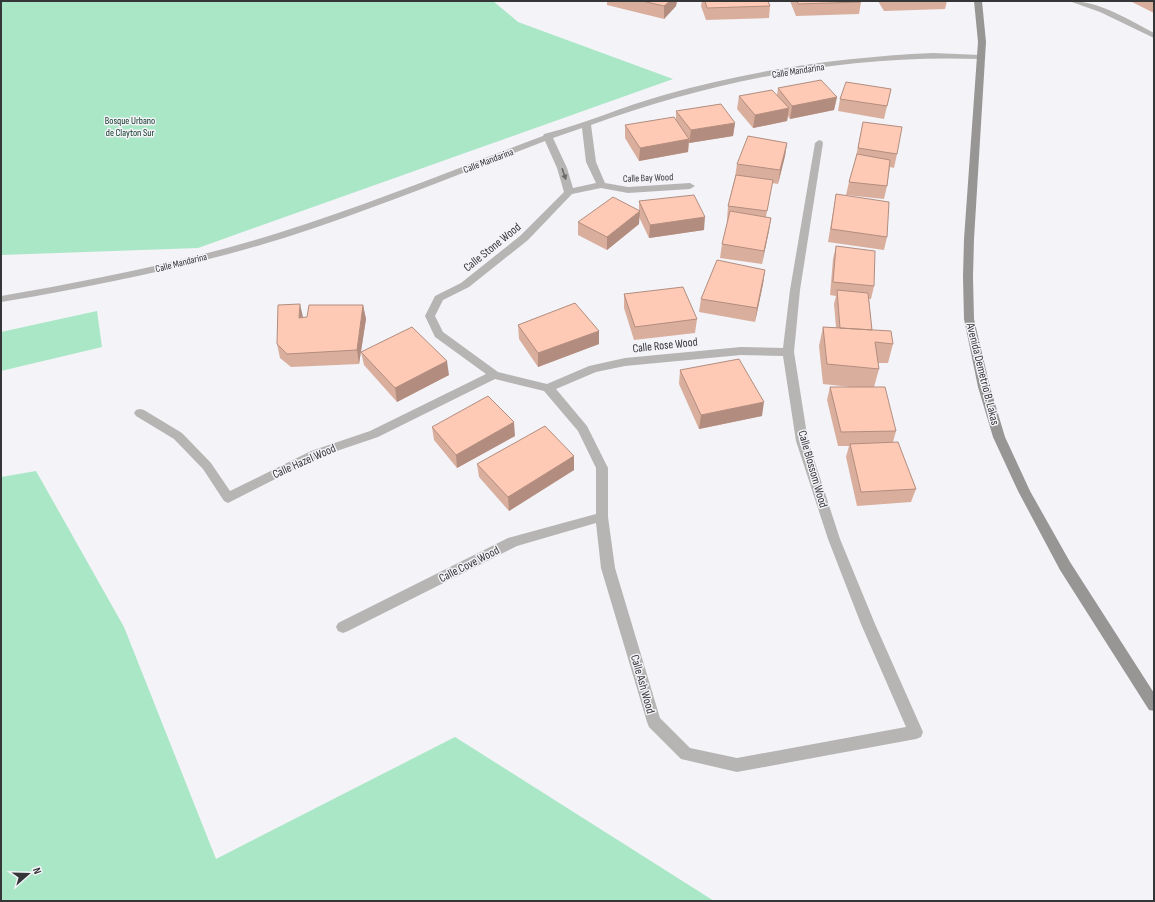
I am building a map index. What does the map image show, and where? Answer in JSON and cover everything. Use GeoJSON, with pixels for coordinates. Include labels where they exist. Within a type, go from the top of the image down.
{"type":"FeatureCollection","features":[{"type":"Feature","properties":{"kind":"street","name":"Avenida Demetrio B. Lakas"},"geometry":{"type":"LineString","coordinates":[[978,1],[982,42],[968,239],[968,277],[969,319],[984,387],[999,437],[1024,491],[1065,566],[1154,705]]}},
{"type":"Feature","properties":{"kind":"street"},"geometry":{"type":"LineString","coordinates":[[1074,1],[1103,10],[1154,36]]}},
{"type":"Feature","properties":{"kind":"street","name":"Calle Mandarina"},"geometry":{"type":"LineString","coordinates":[[1,298],[48,292],[104,280],[189,260],[293,232],[422,185],[548,136],[650,101],[707,85],[873,59],[928,55],[981,57]]}},
{"type":"Feature","properties":{"kind":"street"},"geometry":{"type":"LineString","coordinates":[[548,136],[562,168],[569,192],[601,185],[591,162],[586,123]]}},
{"type":"Feature","properties":{"kind":"street","name":"Calle Blossom Wood"},"geometry":{"type":"LineString","coordinates":[[819,143],[801,250],[788,352],[802,441],[834,539],[868,624],[916,732]]}},
{"type":"Feature","properties":{"kind":"street","name":"Calle Bay Wood"},"geometry":{"type":"LineString","coordinates":[[601,185],[628,190],[690,186]]}},
{"type":"Feature","properties":{"kind":"street","name":"Calle Stone Wood"},"geometry":{"type":"LineString","coordinates":[[494,375],[439,334],[430,316],[439,298],[466,285],[524,238],[569,192]]}},
{"type":"Feature","properties":{"kind":"street","name":"Calle Rose Wood"},"geometry":{"type":"LineString","coordinates":[[548,388],[592,369],[625,362],[741,351],[788,352]]}},
{"type":"Feature","properties":{"kind":"street"},"geometry":{"type":"LineString","coordinates":[[494,375],[548,388]]}},
{"type":"Feature","properties":{"kind":"street","name":"Calle Hazel Wood"},"geometry":{"type":"LineString","coordinates":[[140,413],[178,436],[207,466],[228,498],[315,454],[374,434],[494,375]]}},
{"type":"Feature","properties":{"kind":"street","name":"Calle Ash Wood"},"geometry":{"type":"LineString","coordinates":[[548,388],[583,429],[602,468],[602,517],[608,568],[654,722],[686,754],[737,765],[916,732]]}},
{"type":"Feature","properties":{"kind":"street","name":"Calle Cove Wood"},"geometry":{"type":"LineString","coordinates":[[343,627],[514,542],[602,517]]}},
{"type":"Feature","properties":{"kind":"green space","name":"Bosque Urbano de Clayton Sur"},"geometry":{"type":"Polygon","coordinates":[[[1,1],[493,1],[518,22],[673,79],[198,248],[1,255],[1,1]]]}},
{"type":"Feature","properties":{"kind":"green space"},"geometry":{"type":"Polygon","coordinates":[[[97,311],[102,347],[1,371],[1,332],[97,311]]]}},
{"type":"Feature","properties":{"kind":"green space"},"geometry":{"type":"Polygon","coordinates":[[[36,471],[124,627],[216,859],[455,737],[714,901],[1,901],[1,477],[36,471]]]}},
{"type":"Feature","properties":{"kind":"building"},"geometry":{"type":"Polygon","coordinates":[[[642,1],[670,1],[664,6],[642,1]]]}},
{"type":"Feature","properties":{"kind":"building"},"geometry":{"type":"Polygon","coordinates":[[[705,1],[768,1],[770,6],[707,8],[705,1]]]}},
{"type":"Feature","properties":{"kind":"building"},"geometry":{"type":"Polygon","coordinates":[[[797,1],[861,1],[861,2],[798,4],[797,1]]]}},
{"type":"Feature","properties":{"kind":"building"},"geometry":{"type":"Polygon","coordinates":[[[821,80],[837,97],[792,106],[778,88],[821,80]]]}},
{"type":"Feature","properties":{"kind":"building"},"geometry":{"type":"Polygon","coordinates":[[[846,82],[891,89],[887,106],[840,99],[846,82]]]}},
{"type":"Feature","properties":{"kind":"building"},"geometry":{"type":"Polygon","coordinates":[[[772,90],[789,108],[755,115],[739,96],[772,90]]]}},
{"type":"Feature","properties":{"kind":"building"},"geometry":{"type":"Polygon","coordinates":[[[721,104],[735,123],[691,130],[676,111],[721,104]]]}},
{"type":"Feature","properties":{"kind":"building"},"geometry":{"type":"Polygon","coordinates":[[[674,117],[689,139],[640,148],[625,125],[674,117]]]}},
{"type":"Feature","properties":{"kind":"building"},"geometry":{"type":"Polygon","coordinates":[[[863,122],[902,127],[897,154],[858,148],[863,122]]]}},
{"type":"Feature","properties":{"kind":"building"},"geometry":{"type":"Polygon","coordinates":[[[748,136],[787,143],[780,170],[737,164],[748,136]]]}},
{"type":"Feature","properties":{"kind":"building"},"geometry":{"type":"Polygon","coordinates":[[[857,154],[890,160],[887,186],[849,182],[857,154]]]}},
{"type":"Feature","properties":{"kind":"building"},"geometry":{"type":"Polygon","coordinates":[[[736,175],[773,180],[767,211],[728,206],[736,175]]]}},
{"type":"Feature","properties":{"kind":"building"},"geometry":{"type":"Polygon","coordinates":[[[836,194],[889,202],[887,237],[831,229],[836,194]]]}},
{"type":"Feature","properties":{"kind":"building"},"geometry":{"type":"Polygon","coordinates":[[[694,195],[705,217],[650,225],[639,201],[694,195]]]}},
{"type":"Feature","properties":{"kind":"building"},"geometry":{"type":"Polygon","coordinates":[[[613,197],[640,211],[607,237],[578,222],[613,197]]]}},
{"type":"Feature","properties":{"kind":"building"},"geometry":{"type":"Polygon","coordinates":[[[730,211],[771,218],[764,251],[722,244],[730,211]]]}},
{"type":"Feature","properties":{"kind":"building"},"geometry":{"type":"Polygon","coordinates":[[[836,246],[875,251],[874,286],[833,282],[836,246]]]}},
{"type":"Feature","properties":{"kind":"building"},"geometry":{"type":"Polygon","coordinates":[[[717,260],[765,270],[757,308],[701,299],[717,260]]]}},
{"type":"Feature","properties":{"kind":"building"},"geometry":{"type":"Polygon","coordinates":[[[683,287],[697,319],[635,327],[624,294],[683,287]]]}},
{"type":"Feature","properties":{"kind":"building"},"geometry":{"type":"Polygon","coordinates":[[[837,290],[868,293],[872,330],[840,328],[837,290]]]}},
{"type":"Feature","properties":{"kind":"building"},"geometry":{"type":"Polygon","coordinates":[[[575,303],[599,331],[538,353],[518,325],[575,303]]]}},
{"type":"Feature","properties":{"kind":"building"},"geometry":{"type":"Polygon","coordinates":[[[300,304],[299,318],[307,317],[309,305],[363,305],[357,350],[287,354],[277,344],[278,305],[300,304]]]}},
{"type":"Feature","properties":{"kind":"building"},"geometry":{"type":"Polygon","coordinates":[[[412,327],[447,361],[395,388],[361,352],[412,327]]]}},
{"type":"Feature","properties":{"kind":"building"},"geometry":{"type":"Polygon","coordinates":[[[823,327],[891,331],[893,344],[875,342],[879,369],[827,364],[823,327]]]}},
{"type":"Feature","properties":{"kind":"building"},"geometry":{"type":"Polygon","coordinates":[[[739,359],[764,402],[701,415],[680,370],[739,359]]]}},
{"type":"Feature","properties":{"kind":"building"},"geometry":{"type":"Polygon","coordinates":[[[830,387],[885,387],[896,431],[841,432],[830,387]]]}},
{"type":"Feature","properties":{"kind":"building"},"geometry":{"type":"Polygon","coordinates":[[[488,396],[514,422],[456,455],[432,427],[488,396]]]}},
{"type":"Feature","properties":{"kind":"building"},"geometry":{"type":"Polygon","coordinates":[[[545,426],[574,456],[508,497],[477,464],[545,426]]]}},
{"type":"Feature","properties":{"kind":"building"},"geometry":{"type":"Polygon","coordinates":[[[898,442],[916,489],[861,492],[850,444],[898,442]]]}}]}
